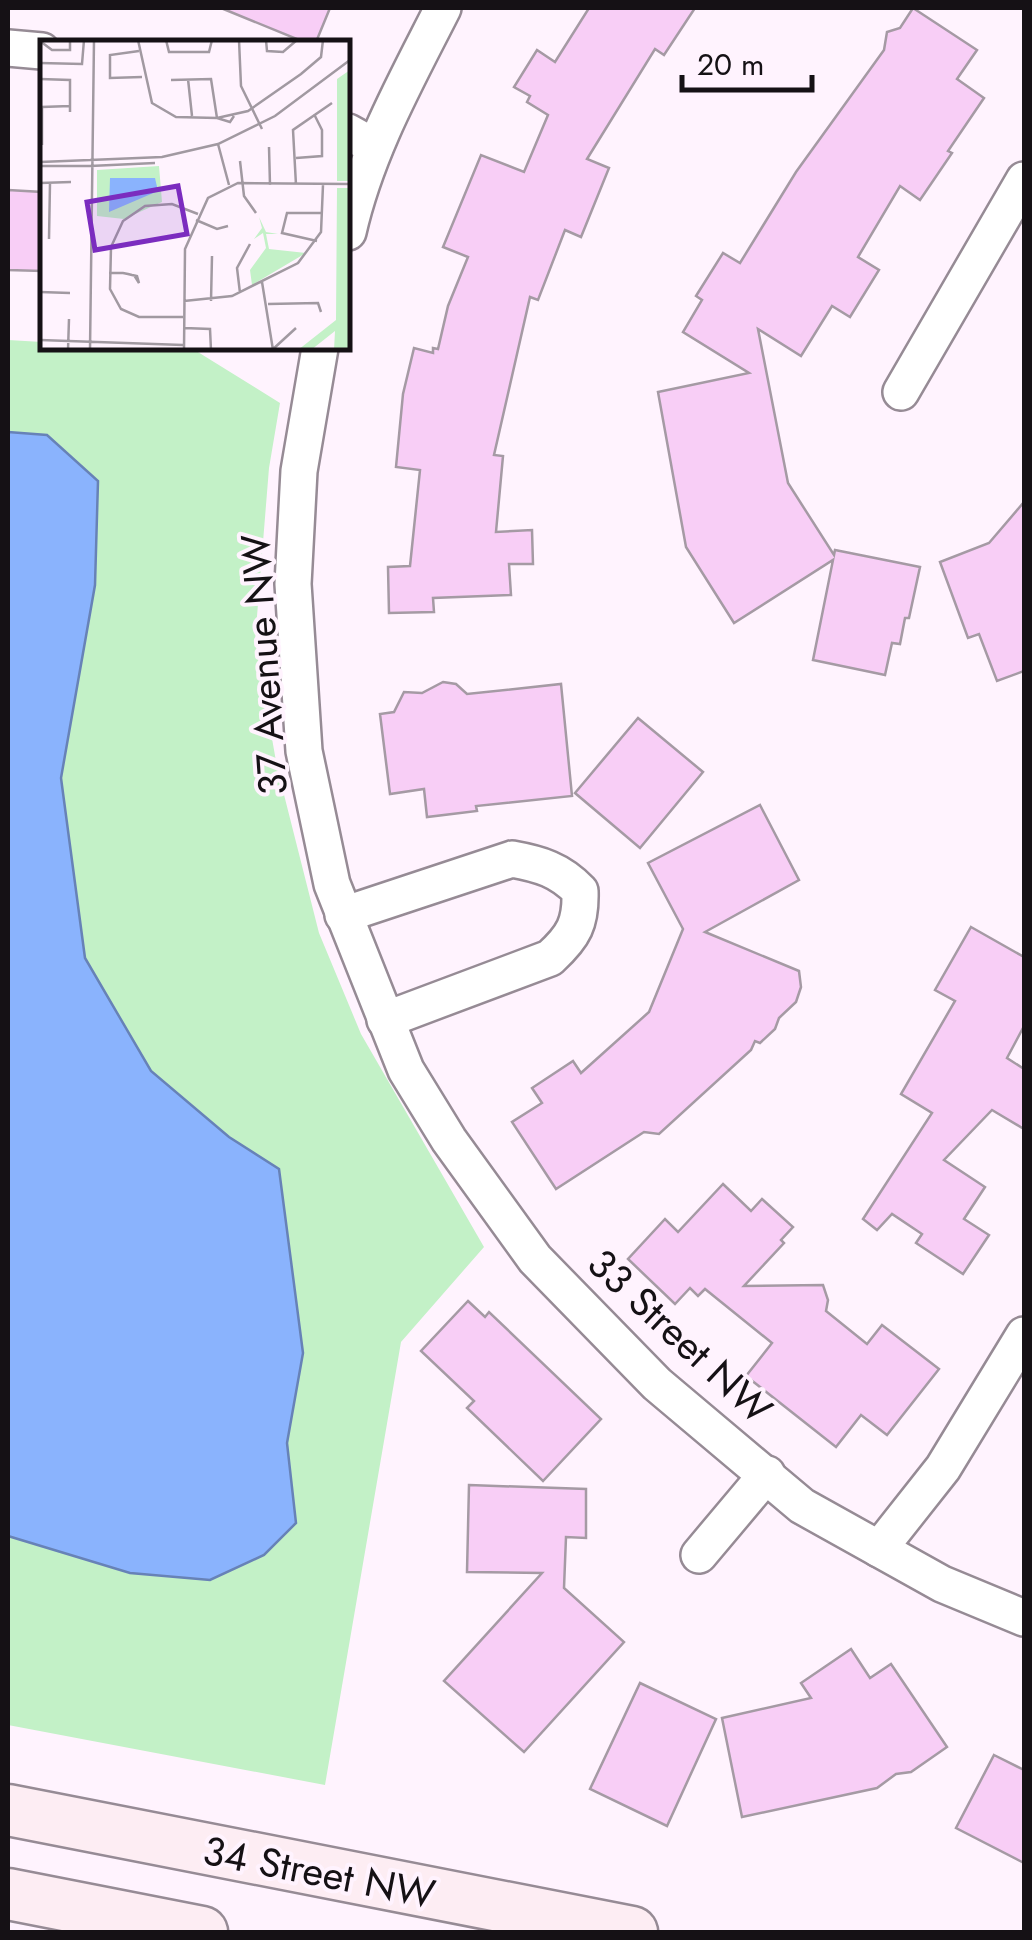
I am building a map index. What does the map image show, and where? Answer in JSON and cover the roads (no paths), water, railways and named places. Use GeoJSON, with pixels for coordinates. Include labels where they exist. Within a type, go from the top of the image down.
{"type":"FeatureCollection","features":[{"type":"Feature","properties":{"kind":"main road","name":"34 Street NW"},"geometry":{"type":"LineString","coordinates":[[8,1810],[632,1932]]}},
{"type":"Feature","properties":{"kind":"main road","name":"34 Street NW"},"geometry":{"type":"LineString","coordinates":[[8,1894],[202,1932]]}},
{"type":"Feature","properties":{"kind":"street"},"geometry":{"type":"LineString","coordinates":[[350,222],[361,140],[443,8]]}},
{"type":"Feature","properties":{"kind":"street"},"geometry":{"type":"LineString","coordinates":[[8,48],[40,51]]}},
{"type":"Feature","properties":{"kind":"street"},"geometry":{"type":"LineString","coordinates":[[901,392],[1024,180]]}},
{"type":"Feature","properties":{"kind":"street","name":"37 Avenue NW"},"geometry":{"type":"LineString","coordinates":[[320,350],[299,471],[293,584],[304,751],[332,884],[406,1070],[449,1140],[536,1259]]}},
{"type":"Feature","properties":{"kind":"street"},"geometry":{"type":"LineString","coordinates":[[343,915],[512,859],[539,864],[565,875],[580,891],[580,917],[566,943],[550,958],[384,1020]]}},
{"type":"Feature","properties":{"kind":"street","name":"33 Street NW"},"geometry":{"type":"LineString","coordinates":[[536,1259],[657,1384],[802,1506],[942,1584],[1024,1618]]}},
{"type":"Feature","properties":{"kind":"street"},"geometry":{"type":"LineString","coordinates":[[879,1549],[942,1468],[1024,1335]]}},
{"type":"Feature","properties":{"kind":"street","name":"33 Street NW"},"geometry":{"type":"LineString","coordinates":[[699,1555],[768,1474]]}},
{"type":"Feature","properties":{"kind":"water"},"geometry":{"type":"Polygon","coordinates":[[[8,432],[47,435],[98,481],[95,585],[61,778],[85,958],[151,1071],[229,1137],[279,1169],[303,1353],[287,1443],[296,1523],[264,1555],[210,1580],[130,1573],[8,1536],[8,432]]]}}]}
